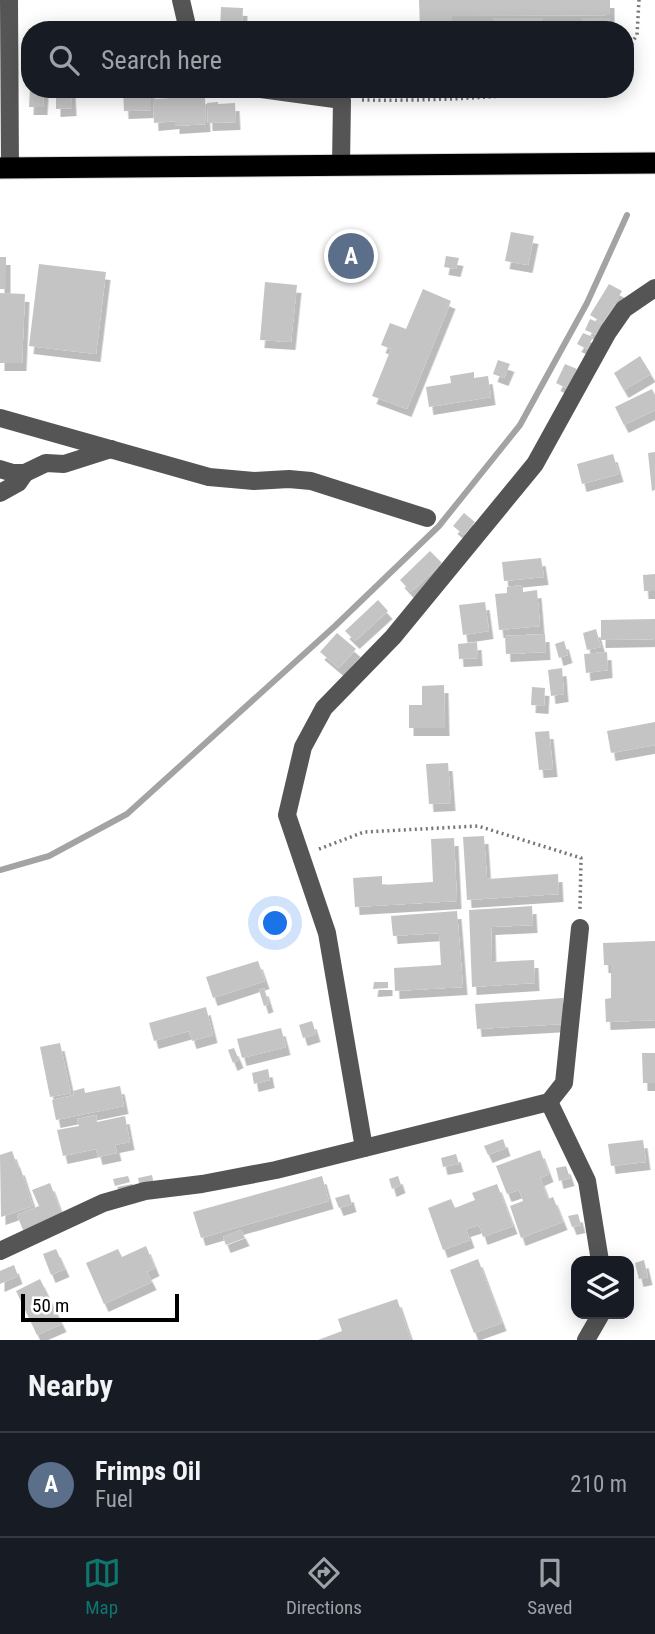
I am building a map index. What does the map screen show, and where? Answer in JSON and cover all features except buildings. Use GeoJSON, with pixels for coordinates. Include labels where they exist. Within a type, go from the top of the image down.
{"type":"FeatureCollection","features":[{"type":"Feature","properties":{"kind":"highway"},"geometry":{"type":"LineString","coordinates":[[5,168],[655,163]]}},
{"type":"Feature","properties":{"kind":"street"},"geometry":{"type":"LineString","coordinates":[[5,168],[9,0]]}},
{"type":"Feature","properties":{"kind":"street"},"geometry":{"type":"LineString","coordinates":[[181,0],[186,21]]}},
{"type":"Feature","properties":{"kind":"street"},"geometry":{"type":"LineString","coordinates":[[327,98],[342,100],[341,164]]}},
{"type":"Feature","properties":{"kind":"street"},"geometry":{"type":"LineString","coordinates":[[364,1148],[327,933],[287,815],[303,747],[324,708],[393,637],[535,464],[608,332],[624,309],[655,288]]}},
{"type":"Feature","properties":{"kind":"street"},"geometry":{"type":"LineString","coordinates":[[0,418],[209,477],[254,481],[311,481],[427,519]]}},
{"type":"Feature","properties":{"kind":"street"},"geometry":{"type":"LineString","coordinates":[[0,469],[13,474],[25,473],[46,463],[64,464],[111,449]]}},
{"type":"Feature","properties":{"kind":"street"},"geometry":{"type":"LineString","coordinates":[[0,492],[18,482],[25,473]]}},
{"type":"Feature","properties":{"kind":"street"},"geometry":{"type":"LineString","coordinates":[[0,1251],[103,1203],[134,1194],[276,1171],[549,1102],[564,1083],[580,928]]}},
{"type":"Feature","properties":{"kind":"street"},"geometry":{"type":"LineString","coordinates":[[549,1102],[587,1181],[599,1256]]}},
{"type":"Feature","properties":{"kind":"street"},"geometry":{"type":"LineString","coordinates":[[586,1340],[598,1319]]}},
{"type":"Feature","properties":{"kind":"path"},"geometry":{"type":"LineString","coordinates":[[634,40],[637,35],[639,0]]}},
{"type":"Feature","properties":{"kind":"path"},"geometry":{"type":"LineString","coordinates":[[342,100],[413,101],[465,98]]}},
{"type":"Feature","properties":{"kind":"path"},"geometry":{"type":"LineString","coordinates":[[301,856],[364,832],[478,826],[581,858],[580,928]]}},
{"type":"Feature","properties":{"kind":"waterway"},"geometry":{"type":"LineString","coordinates":[[0,870],[49,856],[127,814],[335,626],[439,526],[520,425],[587,303],[627,215]]}},
{"type":"Feature","properties":{"kind":"place","name":"Frimps Oil"},"geometry":{"type":"Point","coordinates":[351,256]}}]}
